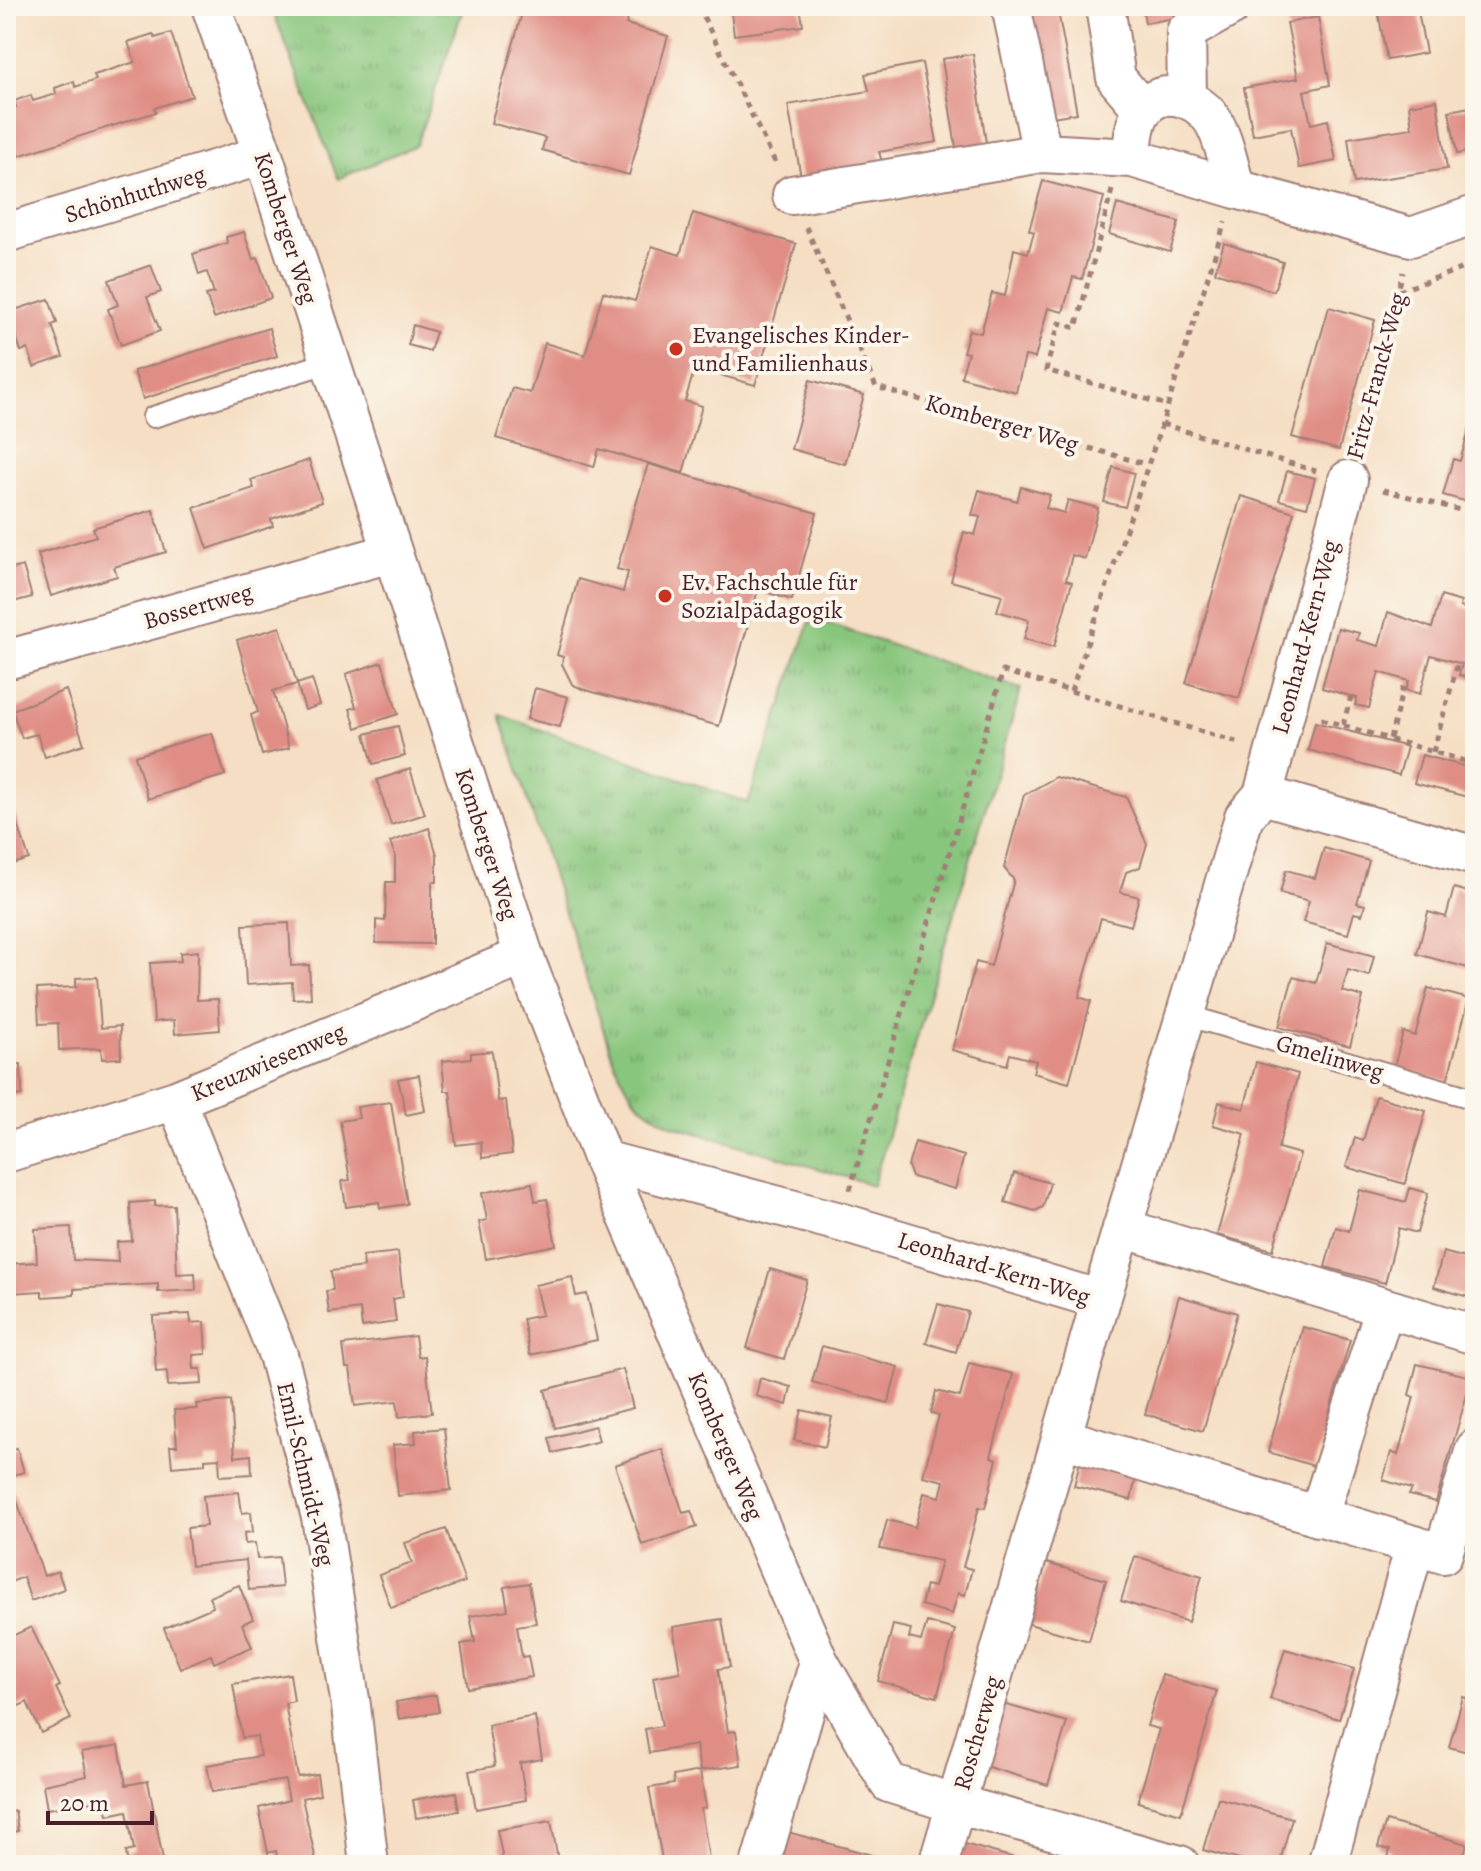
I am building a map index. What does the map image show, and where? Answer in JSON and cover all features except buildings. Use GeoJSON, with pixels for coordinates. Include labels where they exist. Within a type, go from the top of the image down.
{"type":"FeatureCollection","features":[{"type":"Feature","properties":{"kind":"street","name":"Komberger Weg"},"geometry":{"type":"LineString","coordinates":[[211,6],[263,155],[524,956],[603,1160],[819,1662],[889,1783],[956,1804]]}},
{"type":"Feature","properties":{"kind":"street"},"geometry":{"type":"LineString","coordinates":[[1011,6],[1042,153]]}},
{"type":"Feature","properties":{"kind":"street"},"geometry":{"type":"LineString","coordinates":[[1105,6],[1116,78],[1143,110]]}},
{"type":"Feature","properties":{"kind":"street"},"geometry":{"type":"LineString","coordinates":[[1187,98],[1186,32],[1232,6]]}},
{"type":"Feature","properties":{"kind":"street"},"geometry":{"type":"LineString","coordinates":[[1126,158],[1143,110],[1158,97],[1187,98],[1198,103],[1214,122],[1236,189]]}},
{"type":"Feature","properties":{"kind":"street"},"geometry":{"type":"LineString","coordinates":[[792,195],[1042,153],[1126,158],[1411,237],[1475,215]]}},
{"type":"Feature","properties":{"kind":"street","name":"Schönhuthweg"},"geometry":{"type":"LineString","coordinates":[[6,233],[263,155]]}},
{"type":"Feature","properties":{"kind":"street","name":"Leonhard-Kern-Weg"},"geometry":{"type":"LineString","coordinates":[[603,1160],[840,1222],[1101,1300],[1244,817],[1263,795],[1348,480]]}},
{"type":"Feature","properties":{"kind":"street","name":"Bossertweg"},"geometry":{"type":"LineString","coordinates":[[6,660],[391,553]]}},
{"type":"Feature","properties":{"kind":"street"},"geometry":{"type":"LineString","coordinates":[[1263,795],[1475,856]]}},
{"type":"Feature","properties":{"kind":"street","name":"Kreuzwiesenweg"},"geometry":{"type":"LineString","coordinates":[[6,1153],[176,1100],[524,956]]}},
{"type":"Feature","properties":{"kind":"street","name":"Emil-Schmidt-Weg"},"geometry":{"type":"LineString","coordinates":[[176,1100],[278,1355],[321,1517],[351,1706],[369,1865]]}},
{"type":"Feature","properties":{"kind":"street"},"geometry":{"type":"LineString","coordinates":[[1122,1228],[1384,1310],[1475,1335]]}},
{"type":"Feature","properties":{"kind":"street","name":"Roscherweg"},"geometry":{"type":"LineString","coordinates":[[1101,1300],[956,1804],[1180,1865]]}},
{"type":"Feature","properties":{"kind":"street"},"geometry":{"type":"LineString","coordinates":[[1318,1517],[1384,1310]]}},
{"type":"Feature","properties":{"kind":"street"},"geometry":{"type":"LineString","coordinates":[[1063,1438],[1429,1549]]}},
{"type":"Feature","properties":{"kind":"street"},"geometry":{"type":"LineString","coordinates":[[1327,1865],[1429,1549],[1475,1449]]}},
{"type":"Feature","properties":{"kind":"street"},"geometry":{"type":"LineString","coordinates":[[760,1865],[819,1662]]}},
{"type":"Feature","properties":{"kind":"street"},"geometry":{"type":"LineString","coordinates":[[938,1865],[956,1804]]}},
{"type":"Feature","properties":{"kind":"lane"},"geometry":{"type":"LineString","coordinates":[[153,417],[330,362]]}},
{"type":"Feature","properties":{"kind":"lane","name":"Gmelinweg"},"geometry":{"type":"LineString","coordinates":[[1185,1015],[1475,1099]]}},
{"type":"Feature","properties":{"kind":"path"},"geometry":{"type":"LineString","coordinates":[[698,6],[792,195]]}},
{"type":"Feature","properties":{"kind":"path"},"geometry":{"type":"LineString","coordinates":[[1126,158],[1076,328],[1059,323],[1046,370],[1167,405]]}},
{"type":"Feature","properties":{"kind":"path"},"geometry":{"type":"LineString","coordinates":[[1071,691],[1145,464],[1162,424],[1236,189]]}},
{"type":"Feature","properties":{"kind":"path","name":"Komberger Weg"},"geometry":{"type":"LineString","coordinates":[[792,195],[876,387],[1145,464]]}},
{"type":"Feature","properties":{"kind":"path","name":"Fritz-Franck-Weg"},"geometry":{"type":"LineString","coordinates":[[1411,237],[1348,480],[1475,514]]}},
{"type":"Feature","properties":{"kind":"path"},"geometry":{"type":"LineString","coordinates":[[1399,291],[1475,264]]}},
{"type":"Feature","properties":{"kind":"path"},"geometry":{"type":"LineString","coordinates":[[1162,424],[1348,480]]}},
{"type":"Feature","properties":{"kind":"path"},"geometry":{"type":"LineString","coordinates":[[1433,752],[1458,663]]}},
{"type":"Feature","properties":{"kind":"path"},"geometry":{"type":"LineString","coordinates":[[840,1222],[1003,671],[1274,754]]}},
{"type":"Feature","properties":{"kind":"path"},"geometry":{"type":"LineString","coordinates":[[1390,739],[1405,680]]}},
{"type":"Feature","properties":{"kind":"path"},"geometry":{"type":"LineString","coordinates":[[1343,725],[1351,696]]}},
{"type":"Feature","properties":{"kind":"path"},"geometry":{"type":"LineString","coordinates":[[1286,709],[1475,764]]}},
{"type":"Feature","properties":{"kind":"green space"},"geometry":{"type":"Polygon","coordinates":[[[271,6],[464,6],[416,145],[338,179],[271,6]]]}},
{"type":"Feature","properties":{"kind":"green space"},"geometry":{"type":"Polygon","coordinates":[[[811,618],[1021,689],[873,1185],[674,1126],[650,1113],[636,1100],[613,1059],[500,715],[748,803],[811,618]]]}},
{"type":"Feature","properties":{"kind":"place","name":"Evangelisches Kinder- und Familienhaus"},"geometry":{"type":"Point","coordinates":[676,349]}},
{"type":"Feature","properties":{"kind":"place","name":"Ev. Fachschule für Sozialpädagogik"},"geometry":{"type":"Point","coordinates":[665,596]}}]}
